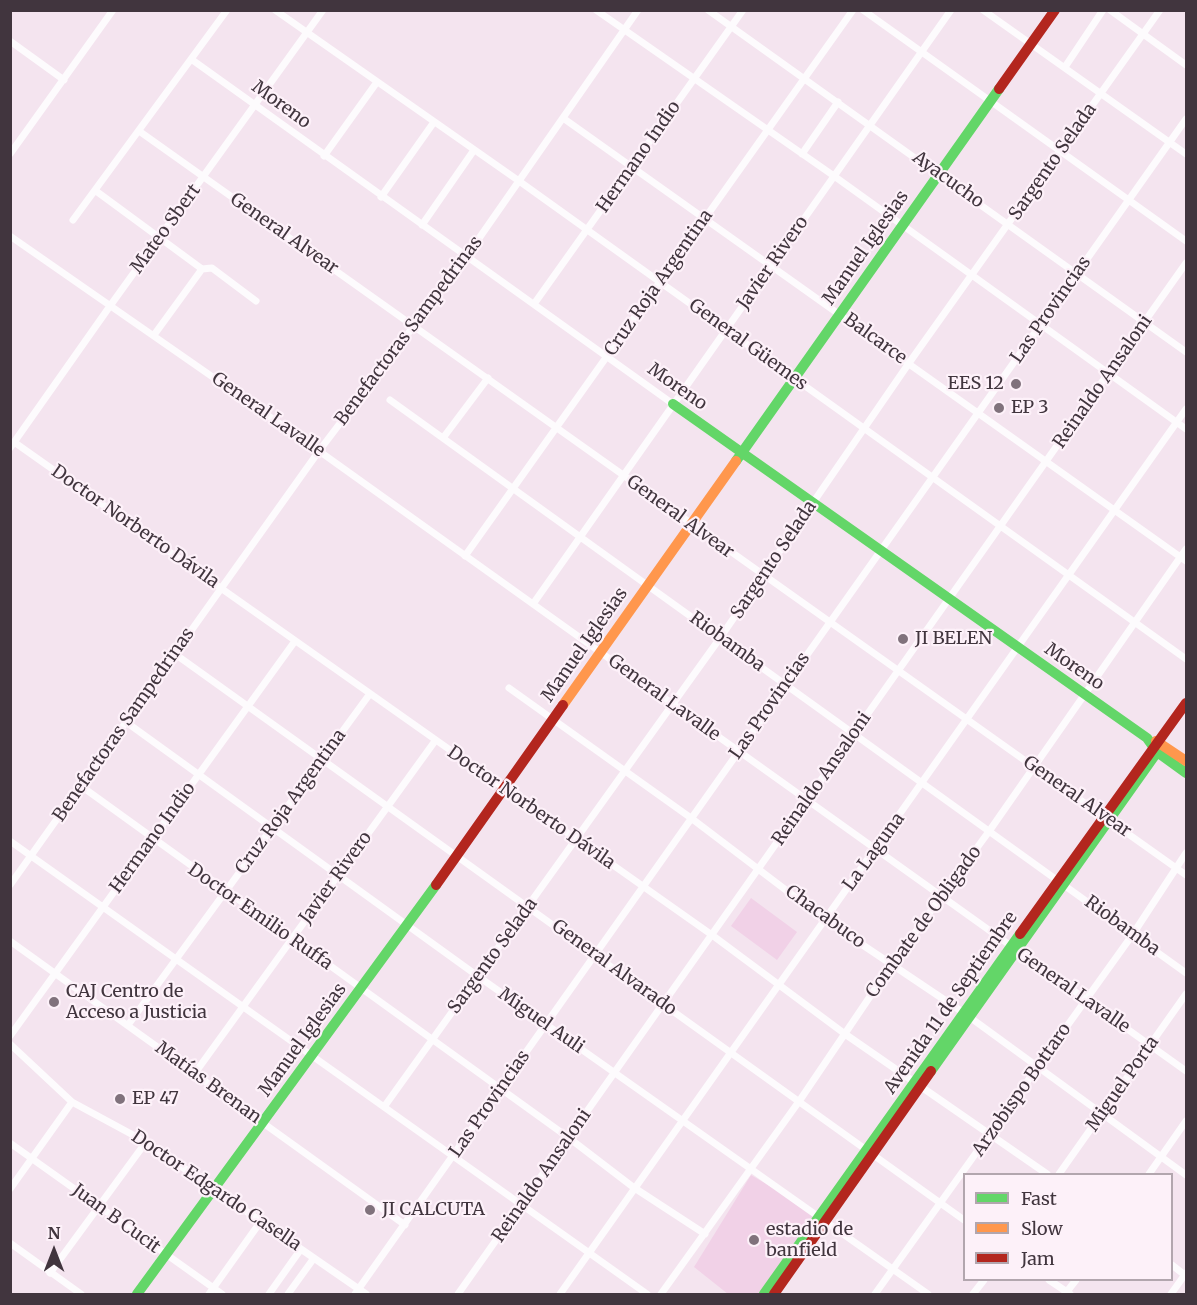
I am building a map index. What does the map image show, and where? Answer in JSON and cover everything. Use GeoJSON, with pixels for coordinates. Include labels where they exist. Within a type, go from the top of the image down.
{"type":"FeatureCollection","features":[{"type":"Feature","properties":{"kind":"street"},"geometry":{"type":"LineString","coordinates":[[10,154],[113,10]]}},
{"type":"Feature","properties":{"kind":"street"},"geometry":{"type":"LineString","coordinates":[[73,220],[227,10]]}},
{"type":"Feature","properties":{"kind":"street","name":"General Güemes"},"geometry":{"type":"LineString","coordinates":[[275,10],[519,181],[1186,659]]}},
{"type":"Feature","properties":{"kind":"street","name":"Mateo Sbert"},"geometry":{"type":"LineString","coordinates":[[12,445],[323,10]]}},
{"type":"Feature","properties":{"kind":"street"},"geometry":{"type":"LineString","coordinates":[[596,10],[802,154],[1040,326],[1109,372],[1186,429]]}},
{"type":"Feature","properties":{"kind":"street","name":"Benefactoras Sampedrinas"},"geometry":{"type":"LineString","coordinates":[[10,885],[319,451],[466,257],[638,10]]}},
{"type":"Feature","properties":{"kind":"street","name":"Ayacucho"},"geometry":{"type":"LineString","coordinates":[[708,10],[1186,352]]}},
{"type":"Feature","properties":{"kind":"street","name":"Hermano Indio"},"geometry":{"type":"LineString","coordinates":[[534,304],[743,10]]}},
{"type":"Feature","properties":{"kind":"street","name":"Cruz Roja Argentina"},"geometry":{"type":"LineString","coordinates":[[465,556],[766,130],[854,10]]}},
{"type":"Feature","properties":{"kind":"street"},"geometry":{"type":"LineString","coordinates":[[863,10],[1186,241]]}},
{"type":"Feature","properties":{"kind":"street","name":"Javier Rivero"},"geometry":{"type":"LineString","coordinates":[[533,604],[951,10]]}},
{"type":"Feature","properties":{"kind":"street"},"geometry":{"type":"LineString","coordinates":[[983,10],[1186,154]]}},
{"type":"Feature","properties":{"kind":"street","name":"Manuel Iglesias"},"geometry":{"type":"LineString","coordinates":[[138,1294],[408,924],[1055,10]]}},
{"type":"Feature","properties":{"kind":"street"},"geometry":{"type":"LineString","coordinates":[[1065,67],[1103,10]]}},
{"type":"Feature","properties":{"kind":"street"},"geometry":{"type":"LineString","coordinates":[[1110,10],[1186,65]]}},
{"type":"Feature","properties":{"kind":"street","name":"Sargento Selada"},"geometry":{"type":"LineString","coordinates":[[384,1107],[626,771],[763,577],[909,363],[1160,10]]}},
{"type":"Feature","properties":{"kind":"street"},"geometry":{"type":"LineString","coordinates":[[10,41],[64,80]]}},
{"type":"Feature","properties":{"kind":"street","name":"Moreno"},"geometry":{"type":"LineString","coordinates":[[191,59],[255,107],[879,551],[1155,744]]}},
{"type":"Feature","properties":{"kind":"street"},"geometry":{"type":"LineString","coordinates":[[324,156],[377,82]]}},
{"type":"Feature","properties":{"kind":"street"},"geometry":{"type":"LineString","coordinates":[[802,154],[838,102]]}},
{"type":"Feature","properties":{"kind":"street","name":"Balcarce"},"geometry":{"type":"LineString","coordinates":[[563,118],[1184,559]]}},
{"type":"Feature","properties":{"kind":"street","name":"Las Provincias"},"geometry":{"type":"LineString","coordinates":[[357,1292],[1186,119]]}},
{"type":"Feature","properties":{"kind":"street"},"geometry":{"type":"LineString","coordinates":[[381,197],[434,122]]}},
{"type":"Feature","properties":{"kind":"street","name":"General Alvear"},"geometry":{"type":"LineString","coordinates":[[139,131],[488,378],[763,577],[830,621],[1186,875]]}},
{"type":"Feature","properties":{"kind":"street"},"geometry":{"type":"LineString","coordinates":[[422,225],[474,150]]}},
{"type":"Feature","properties":{"kind":"street"},"geometry":{"type":"LineString","coordinates":[[96,191],[202,268],[212,268],[256,301]]}},
{"type":"Feature","properties":{"kind":"street","name":"General Lavalle"},"geometry":{"type":"LineString","coordinates":[[10,236],[319,451],[1186,1071]]}},
{"type":"Feature","properties":{"kind":"street","name":"Reinaldo Ansaloni"},"geometry":{"type":"LineString","coordinates":[[458,1294],[1186,263]]}},
{"type":"Feature","properties":{"kind":"street"},"geometry":{"type":"LineString","coordinates":[[154,335],[202,268]]}},
{"type":"Feature","properties":{"kind":"street"},"geometry":{"type":"LineString","coordinates":[[443,438],[488,378]]}},
{"type":"Feature","properties":{"kind":"street","name":"Riobamba"},"geometry":{"type":"LineString","coordinates":[[390,400],[1062,881],[1186,973]]}},
{"type":"Feature","properties":{"kind":"street","name":"La Laguna"},"geometry":{"type":"LineString","coordinates":[[560,1294],[777,984],[969,719],[1186,409]]}},
{"type":"Feature","properties":{"kind":"street","name":"Doctor Norberto Dávila"},"geometry":{"type":"LineString","coordinates":[[12,445],[222,588],[369,695],[712,935],[845,1034],[1046,1173]]}},
{"type":"Feature","properties":{"kind":"street","name":"Combate de Obligado"},"geometry":{"type":"LineString","coordinates":[[662,1294],[1134,623],[1184,559],[1186,549]]}},
{"type":"Feature","properties":{"kind":"street","name":"Hermano Indio"},"geometry":{"type":"LineString","coordinates":[[10,1036],[296,641]]}},
{"type":"Feature","properties":{"kind":"street","name":"General Alvarado"},"geometry":{"type":"LineString","coordinates":[[175,654],[800,1100],[963,1219]]}},
{"type":"Feature","properties":{"kind":"street","name":"Chacabuco"},"geometry":{"type":"LineString","coordinates":[[509,688],[692,818],[824,919],[967,1015],[1186,1176]]}},
{"type":"Feature","properties":{"kind":"street","name":"Cruz Roja Argentina"},"geometry":{"type":"LineString","coordinates":[[128,1025],[369,695]]}},
{"type":"Feature","properties":{"kind":"street","name":"Avenida 11 de Septiembre"},"geometry":{"type":"LineString","coordinates":[[764,1294],[870,1153],[1106,818],[1155,744],[1186,703]]}},
{"type":"Feature","properties":{"kind":"street","name":"Miguel Auli"},"geometry":{"type":"LineString","coordinates":[[126,722],[339,873],[479,977],[928,1294]]}},
{"type":"Feature","properties":{"kind":"street","name":"Javier Rivero"},"geometry":{"type":"LineString","coordinates":[[195,1073],[435,741]]}},
{"type":"Feature","properties":{"kind":"street"},"geometry":{"type":"LineString","coordinates":[[1155,744],[1186,761]]}},
{"type":"Feature","properties":{"kind":"street"},"geometry":{"type":"LineString","coordinates":[[1155,744],[1186,772]]}},
{"type":"Feature","properties":{"kind":"street","name":"Doctor Emilio Ruffa"},"geometry":{"type":"LineString","coordinates":[[81,786],[224,892],[569,1138],[633,1188],[705,1234]]}},
{"type":"Feature","properties":{"kind":"street"},"geometry":{"type":"LineString","coordinates":[[10,841],[647,1294]]}},
{"type":"Feature","properties":{"kind":"street","name":"Arzobispo Bottaro"},"geometry":{"type":"LineString","coordinates":[[875,1294],[1133,934],[1186,854]]}},
{"type":"Feature","properties":{"kind":"street","name":"Matías Brenan"},"geometry":{"type":"LineString","coordinates":[[10,941],[405,1224]]}},
{"type":"Feature","properties":{"kind":"street","name":"Miguel Porta"},"geometry":{"type":"LineString","coordinates":[[1060,1173],[1186,994]]}},
{"type":"Feature","properties":{"kind":"street","name":"Doctor Edgardo Casella"},"geometry":{"type":"LineString","coordinates":[[10,1044],[72,1102],[146,1142],[314,1258],[357,1292],[366,1294]]}},
{"type":"Feature","properties":{"kind":"street"},"geometry":{"type":"LineString","coordinates":[[10,1189],[72,1102]]}},
{"type":"Feature","properties":{"kind":"street"},"geometry":{"type":"LineString","coordinates":[[1150,1173],[1186,1121]]}},
{"type":"Feature","properties":{"kind":"street"},"geometry":{"type":"LineString","coordinates":[[50,1273],[146,1142]]}},
{"type":"Feature","properties":{"kind":"street","name":"Juan B Cucit"},"geometry":{"type":"LineString","coordinates":[[10,1143],[166,1255],[211,1292],[222,1294]]}},
{"type":"Feature","properties":{"kind":"street","name":"Avenida 11 de Septiembre"},"geometry":{"type":"LineString","coordinates":[[774,1294],[823,1218]]}},
{"type":"Feature","properties":{"kind":"street"},"geometry":{"type":"LineString","coordinates":[[211,1292],[261,1221]]}},
{"type":"Feature","properties":{"kind":"street"},"geometry":{"type":"LineString","coordinates":[[10,1243],[81,1294]]}},
{"type":"Feature","properties":{"kind":"street"},"geometry":{"type":"LineString","coordinates":[[269,1294],[301,1249]]}},
{"type":"Feature","properties":{"kind":"street"},"geometry":{"type":"LineString","coordinates":[[288,1294],[314,1258]]}},
{"type":"Feature","properties":{"kind":"street"},"geometry":{"type":"LineString","coordinates":[[1171,1294],[1186,1275],[1173,1266]]}},
{"type":"Feature","properties":{"kind":"street"},"geometry":{"type":"LineString","coordinates":[[973,1294],[983,1281]]}},
{"type":"Feature","properties":{"kind":"street"},"geometry":{"type":"LineString","coordinates":[[1050,1281],[1067,1294],[1075,1281]]}},
{"type":"Feature","properties":{"kind":"shaded area"},"geometry":{"type":"Polygon","coordinates":[[[751,898],[797,932],[777,960],[731,926],[751,898]]]}},
{"type":"Feature","properties":{"kind":"shaded area","name":"estadio de banfield"},"geometry":{"type":"Polygon","coordinates":[[[751,1175],[817,1214],[761,1294],[728,1294],[694,1267],[751,1175]]]}},
{"type":"Feature","properties":{"kind":"traffic: fast"},"geometry":{"type":"LineString","coordinates":[[736,461],[999,89]]}},
{"type":"Feature","properties":{"kind":"traffic: fast"},"geometry":{"type":"LineString","coordinates":[[673,404],[1147,738],[1157,752],[1186,773]]}},
{"type":"Feature","properties":{"kind":"traffic: fast"},"geometry":{"type":"LineString","coordinates":[[931,1071],[1160,748]]}},
{"type":"Feature","properties":{"kind":"traffic: fast"},"geometry":{"type":"LineString","coordinates":[[137,1294],[436,885]]}},
{"type":"Feature","properties":{"kind":"traffic: fast"},"geometry":{"type":"LineString","coordinates":[[764,1294],[1020,934]]}},
{"type":"Feature","properties":{"kind":"traffic: slow"},"geometry":{"type":"LineString","coordinates":[[563,705],[736,461]]}},
{"type":"Feature","properties":{"kind":"traffic: slow"},"geometry":{"type":"LineString","coordinates":[[1156,741],[1186,761]]}},
{"type":"Feature","properties":{"kind":"traffic: jam"},"geometry":{"type":"LineString","coordinates":[[999,89],[1055,10]]}},
{"type":"Feature","properties":{"kind":"traffic: jam"},"geometry":{"type":"LineString","coordinates":[[1020,934],[1186,703]]}},
{"type":"Feature","properties":{"kind":"traffic: jam"},"geometry":{"type":"LineString","coordinates":[[436,885],[563,705]]}},
{"type":"Feature","properties":{"kind":"traffic: jam"},"geometry":{"type":"LineString","coordinates":[[774,1294],[931,1071]]}},
{"type":"Feature","properties":{"kind":"place","name":"EES 12"},"geometry":{"type":"Point","coordinates":[1016,384]}},
{"type":"Feature","properties":{"kind":"place","name":"EP 3"},"geometry":{"type":"Point","coordinates":[999,408]}},
{"type":"Feature","properties":{"kind":"place","name":"JI BELEN"},"geometry":{"type":"Point","coordinates":[903,639]}},
{"type":"Feature","properties":{"kind":"place","name":"CAJ Centro de Acceso a Justicia"},"geometry":{"type":"Point","coordinates":[54,1002]}},
{"type":"Feature","properties":{"kind":"place","name":"EP 47"},"geometry":{"type":"Point","coordinates":[120,1099]}},
{"type":"Feature","properties":{"kind":"place","name":"JI CALCUTA"},"geometry":{"type":"Point","coordinates":[370,1210]}},
{"type":"Feature","properties":{"kind":"place","name":"estadio de banfield"},"geometry":{"type":"Point","coordinates":[754,1240]}}]}
